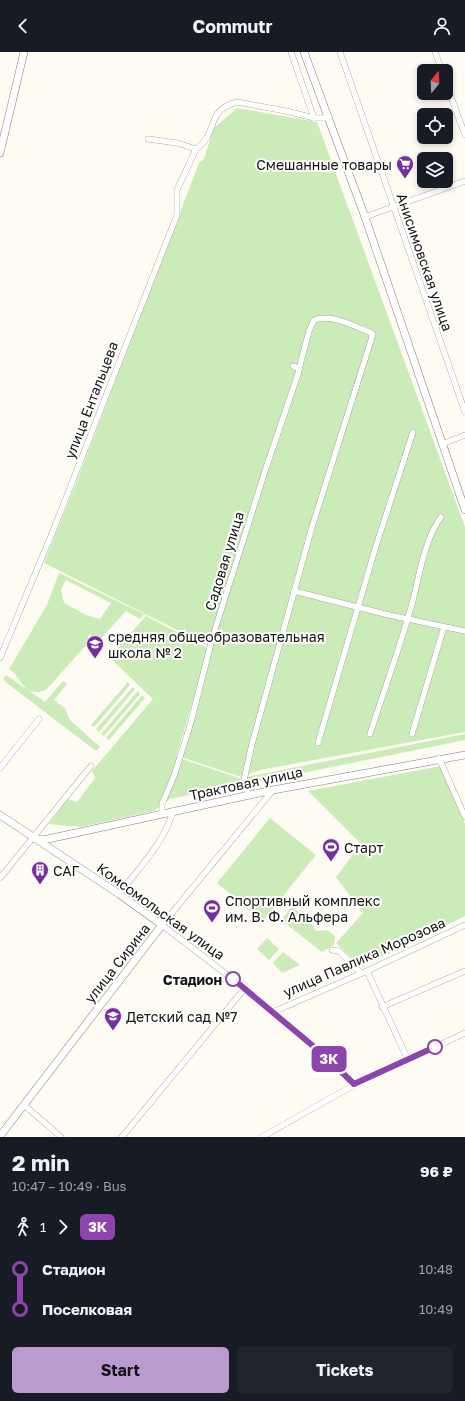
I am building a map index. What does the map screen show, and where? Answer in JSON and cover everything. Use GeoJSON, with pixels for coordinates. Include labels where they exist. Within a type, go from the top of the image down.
{"type":"FeatureCollection","features":[{"type":"Feature","properties":{"kind":"street"},"geometry":{"type":"LineString","coordinates":[[0,152],[24,52]]}},
{"type":"Feature","properties":{"kind":"street"},"geometry":{"type":"LineString","coordinates":[[291,52],[314,118]]}},
{"type":"Feature","properties":{"kind":"street"},"geometry":{"type":"LineString","coordinates":[[304,52],[364,217],[465,510]]}},
{"type":"Feature","properties":{"kind":"street","name":"Анисимовская улица"},"geometry":{"type":"LineString","coordinates":[[340,52],[465,412]]}},
{"type":"Feature","properties":{"kind":"street"},"geometry":{"type":"LineString","coordinates":[[435,52],[439,64]]}},
{"type":"Feature","properties":{"kind":"street"},"geometry":{"type":"LineString","coordinates":[[452,100],[465,135]]}},
{"type":"Feature","properties":{"kind":"street","name":"улица Ентальцева"},"geometry":{"type":"LineString","coordinates":[[0,658],[53,531],[177,215],[177,190],[196,149],[204,144],[209,136],[213,120],[217,113],[230,104],[237,102],[314,118],[329,118]]}},
{"type":"Feature","properties":{"kind":"street"},"geometry":{"type":"LineString","coordinates":[[148,139],[177,143],[196,149]]}},
{"type":"Feature","properties":{"kind":"street"},"geometry":{"type":"LineString","coordinates":[[364,217],[465,181]]}},
{"type":"Feature","properties":{"kind":"street","name":"Садовая улица"},"geometry":{"type":"LineString","coordinates":[[162,813],[162,804],[174,776],[191,722],[212,639],[296,368],[314,320],[322,317],[341,321],[373,334],[312,527],[294,591]]}},
{"type":"Feature","properties":{"kind":"street"},"geometry":{"type":"LineString","coordinates":[[318,743],[359,608],[376,546],[413,432]]}},
{"type":"Feature","properties":{"kind":"street"},"geometry":{"type":"LineString","coordinates":[[442,444],[465,435]]}},
{"type":"Feature","properties":{"kind":"street"},"geometry":{"type":"LineString","coordinates":[[370,734],[407,619],[418,574],[435,526],[441,518]]}},
{"type":"Feature","properties":{"kind":"street"},"geometry":{"type":"LineString","coordinates":[[248,795],[244,780],[252,744],[294,591],[359,608],[465,631]]}},
{"type":"Feature","properties":{"kind":"street"},"geometry":{"type":"LineString","coordinates":[[412,734],[444,627]]}},
{"type":"Feature","properties":{"kind":"street"},"geometry":{"type":"LineString","coordinates":[[0,768],[39,719]]}},
{"type":"Feature","properties":{"kind":"street","name":"Трактовая улица"},"geometry":{"type":"LineString","coordinates":[[33,838],[48,839],[248,795],[465,754]]}},
{"type":"Feature","properties":{"kind":"street"},"geometry":{"type":"LineString","coordinates":[[439,758],[465,818]]}},
{"type":"Feature","properties":{"kind":"street"},"geometry":{"type":"LineString","coordinates":[[0,878],[91,766]]}},
{"type":"Feature","properties":{"kind":"street","name":"улица Сирина"},"geometry":{"type":"LineString","coordinates":[[0,1136],[162,925],[273,790]]}},
{"type":"Feature","properties":{"kind":"street"},"geometry":{"type":"LineString","coordinates":[[119,894],[160,838],[171,820],[173,811]]}},
{"type":"Feature","properties":{"kind":"street","name":"Комсомольская улица"},"geometry":{"type":"LineString","coordinates":[[0,815],[119,894],[245,988],[325,1056],[354,1084]]}},
{"type":"Feature","properties":{"kind":"street","name":"улица Павлика Морозова"},"geometry":{"type":"LineString","coordinates":[[273,1012],[465,925]]}},
{"type":"Feature","properties":{"kind":"street"},"geometry":{"type":"LineString","coordinates":[[332,950],[339,952],[364,972],[408,1060]]}},
{"type":"Feature","properties":{"kind":"street"},"geometry":{"type":"LineString","coordinates":[[382,1007],[465,971]]}},
{"type":"Feature","properties":{"kind":"street"},"geometry":{"type":"LineString","coordinates":[[122,1137],[245,988]]}},
{"type":"Feature","properties":{"kind":"street"},"geometry":{"type":"LineString","coordinates":[[262,1137],[354,1084],[465,1033]]}},
{"type":"Feature","properties":{"kind":"street"},"geometry":{"type":"LineString","coordinates":[[24,1105],[61,1137]]}},
{"type":"Feature","properties":{"kind":"green space"},"geometry":{"type":"Polygon","coordinates":[[[237,108],[317,122],[465,527],[465,732],[260,770],[241,777],[178,756],[211,647],[44,563],[199,163],[204,159],[214,128],[237,108]]]}},
{"type":"Feature","properties":{"kind":"green space"},"geometry":{"type":"Polygon","coordinates":[[[59,573],[144,614],[140,619],[126,611],[96,644],[89,634],[87,644],[46,690],[38,692],[27,689],[18,677],[9,669],[47,605],[59,573]],[[66,580],[61,590],[64,603],[86,615],[100,619],[111,603],[66,580]]]}},
{"type":"Feature","properties":{"kind":"green space"},"geometry":{"type":"Polygon","coordinates":[[[146,616],[209,649],[176,757],[242,779],[242,784],[170,799],[154,811],[80,827],[49,824],[68,799],[77,802],[95,778],[92,771],[153,699],[109,657],[146,616]]]}},
{"type":"Feature","properties":{"kind":"green space"},"geometry":{"type":"Polygon","coordinates":[[[6,675],[45,702],[63,681],[67,684],[54,700],[65,708],[70,720],[100,747],[96,751],[3,680],[6,675]]]}},
{"type":"Feature","properties":{"kind":"green space"},"geometry":{"type":"Polygon","coordinates":[[[128,682],[130,685],[94,727],[91,725],[128,682]]]}},
{"type":"Feature","properties":{"kind":"green space"},"geometry":{"type":"Polygon","coordinates":[[[133,687],[135,689],[99,732],[96,729],[133,687]]]}},
{"type":"Feature","properties":{"kind":"green space"},"geometry":{"type":"Polygon","coordinates":[[[138,691],[140,694],[104,736],[101,734],[138,691]]]}},
{"type":"Feature","properties":{"kind":"green space"},"geometry":{"type":"Polygon","coordinates":[[[142,695],[145,698],[109,740],[106,738],[142,695]]]}},
{"type":"Feature","properties":{"kind":"green space"},"geometry":{"type":"Polygon","coordinates":[[[465,734],[465,740],[248,784],[246,777],[465,734]]]}},
{"type":"Feature","properties":{"kind":"green space"},"geometry":{"type":"Polygon","coordinates":[[[441,766],[465,824],[465,916],[361,967],[336,943],[363,913],[336,877],[361,844],[308,791],[441,766]]]}},
{"type":"Feature","properties":{"kind":"green space"},"geometry":{"type":"Polygon","coordinates":[[[270,818],[316,855],[263,921],[217,883],[270,818]]]}},
{"type":"Feature","properties":{"kind":"green space"},"geometry":{"type":"Polygon","coordinates":[[[292,906],[312,924],[316,931],[327,930],[335,936],[334,945],[322,952],[281,920],[292,906]]]}},
{"type":"Feature","properties":{"kind":"green space"},"geometry":{"type":"Polygon","coordinates":[[[267,938],[279,949],[269,960],[257,949],[267,938]]]}},
{"type":"Feature","properties":{"kind":"green space"},"geometry":{"type":"Polygon","coordinates":[[[283,952],[300,965],[282,973],[273,963],[283,952]]]}},
{"type":"Feature","properties":{"kind":"bus line","name":"3К"},"geometry":{"type":"LineString","coordinates":[[233,979],[325,1056],[354,1084],[386,1071],[435,1047]]}},
{"type":"Feature","properties":{"kind":"place","name":"Смешанные товары"},"geometry":{"type":"Point","coordinates":[405,179]}},
{"type":"Feature","properties":{"kind":"place","name":"средняя общеобразовательная школа № 2"},"geometry":{"type":"Point","coordinates":[95,659]}},
{"type":"Feature","properties":{"kind":"place","name":"Старт"},"geometry":{"type":"Point","coordinates":[331,862]}},
{"type":"Feature","properties":{"kind":"place","name":"САГ"},"geometry":{"type":"Point","coordinates":[40,885]}},
{"type":"Feature","properties":{"kind":"place","name":"Спортивный комплекс им. В. Ф. Альфера"},"geometry":{"type":"Point","coordinates":[212,923]}},
{"type":"Feature","properties":{"kind":"place","name":"Стадион"},"geometry":{"type":"Point","coordinates":[233,979]}},
{"type":"Feature","properties":{"kind":"place","name":"Детский сад №7"},"geometry":{"type":"Point","coordinates":[113,1031]}}]}
